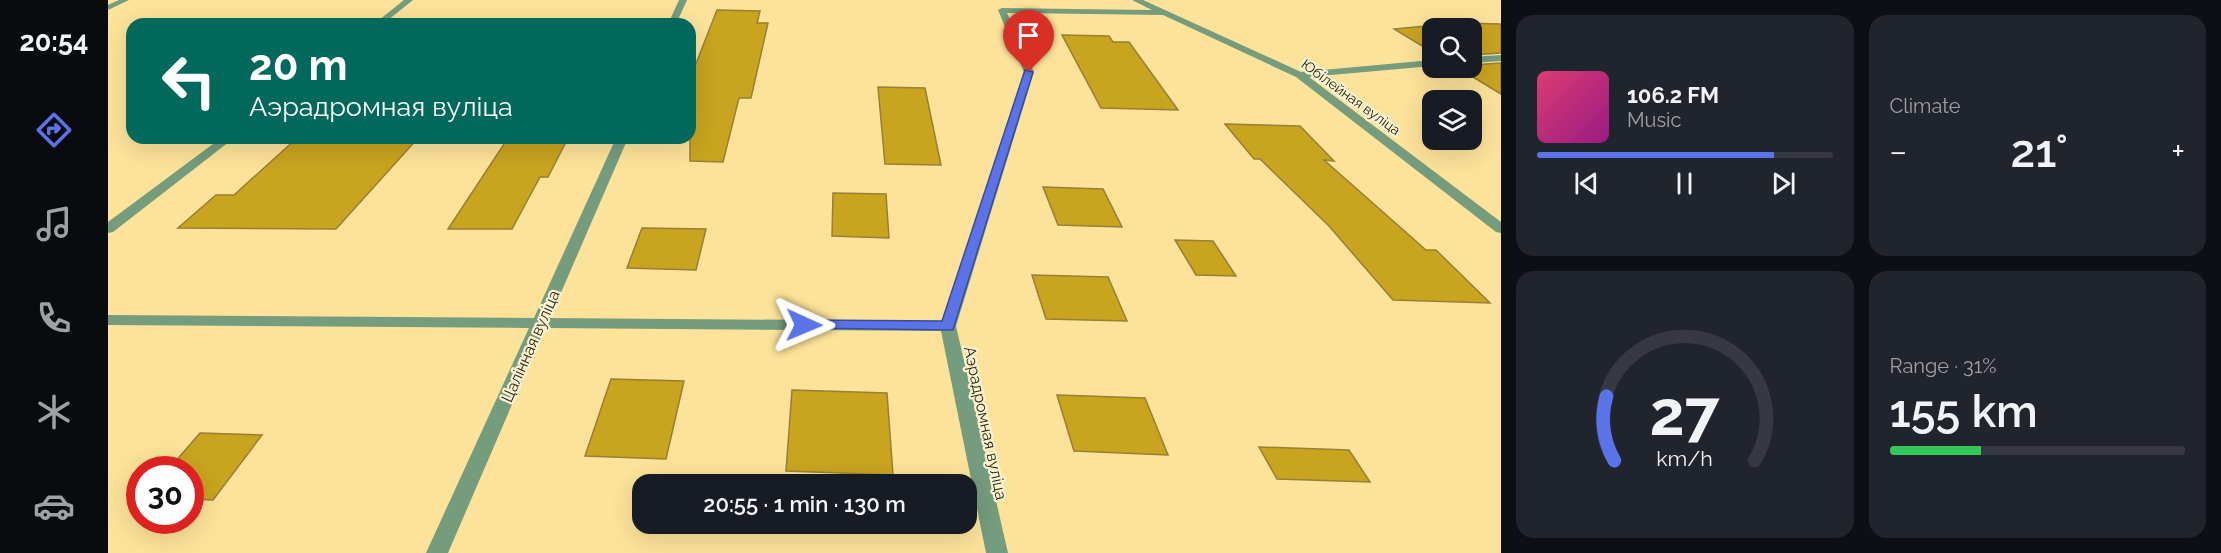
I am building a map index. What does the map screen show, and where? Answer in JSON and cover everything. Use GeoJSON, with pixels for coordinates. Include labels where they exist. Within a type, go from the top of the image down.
{"type":"FeatureCollection","features":[{"type":"Feature","properties":{"kind":"street"},"geometry":{"type":"LineString","coordinates":[[108,8],[125,0]]}},
{"type":"Feature","properties":{"kind":"street"},"geometry":{"type":"LineString","coordinates":[[386,18],[409,0]]}},
{"type":"Feature","properties":{"kind":"street"},"geometry":{"type":"LineString","coordinates":[[675,18],[683,0]]}},
{"type":"Feature","properties":{"kind":"street","name":"Юбілейная вуліца"},"geometry":{"type":"LineString","coordinates":[[1136,0],[1300,75],[1501,229]]}},
{"type":"Feature","properties":{"kind":"street","name":"Аэрадромная вуліца"},"geometry":{"type":"LineString","coordinates":[[997,553],[948,326],[1029,72],[1002,10],[1164,13]]}},
{"type":"Feature","properties":{"kind":"street"},"geometry":{"type":"LineString","coordinates":[[1482,59],[1501,58]]}},
{"type":"Feature","properties":{"kind":"street"},"geometry":{"type":"LineString","coordinates":[[1300,75],[1422,64]]}},
{"type":"Feature","properties":{"kind":"street"},"geometry":{"type":"LineString","coordinates":[[108,230],[220,144]]}},
{"type":"Feature","properties":{"kind":"street","name":"Цалінная вуліца"},"geometry":{"type":"LineString","coordinates":[[437,553],[619,144]]}},
{"type":"Feature","properties":{"kind":"street"},"geometry":{"type":"LineString","coordinates":[[108,320],[948,326]]}},
{"type":"Feature","properties":{"kind":"building"},"geometry":{"type":"Polygon","coordinates":[[[717,10],[760,11],[757,23],[768,23],[751,98],[739,98],[723,162],[690,161],[690,144],[696,144],[696,64],[717,10]]]}},
{"type":"Feature","properties":{"kind":"building"},"geometry":{"type":"Polygon","coordinates":[[[1482,24],[1501,24],[1501,53],[1482,54],[1482,24]]]}},
{"type":"Feature","properties":{"kind":"building"},"geometry":{"type":"Polygon","coordinates":[[[1422,26],[1422,46],[1394,29],[1422,26]]]}},
{"type":"Feature","properties":{"kind":"building"},"geometry":{"type":"Polygon","coordinates":[[[1062,35],[1109,36],[1113,42],[1129,42],[1178,110],[1101,108],[1062,35]]]}},
{"type":"Feature","properties":{"kind":"building"},"geometry":{"type":"Polygon","coordinates":[[[1501,63],[1501,94],[1475,78],[1482,78],[1482,64],[1501,63]]]}},
{"type":"Feature","properties":{"kind":"building"},"geometry":{"type":"Polygon","coordinates":[[[878,87],[925,88],[941,165],[885,164],[878,87]]]}},
{"type":"Feature","properties":{"kind":"building"},"geometry":{"type":"Polygon","coordinates":[[[1225,124],[1300,126],[1334,161],[1324,160],[1426,250],[1436,250],[1490,303],[1393,300],[1329,226],[1260,159],[1254,159],[1225,124]]]}},
{"type":"Feature","properties":{"kind":"building"},"geometry":{"type":"Polygon","coordinates":[[[290,144],[413,144],[336,229],[178,228],[216,195],[234,195],[290,144]]]}},
{"type":"Feature","properties":{"kind":"building"},"geometry":{"type":"Polygon","coordinates":[[[504,144],[565,144],[548,177],[540,177],[512,229],[448,229],[504,144]]]}},
{"type":"Feature","properties":{"kind":"building"},"geometry":{"type":"Polygon","coordinates":[[[1043,187],[1103,189],[1122,227],[1058,225],[1043,187]]]}},
{"type":"Feature","properties":{"kind":"building"},"geometry":{"type":"Polygon","coordinates":[[[833,193],[886,194],[889,238],[832,236],[833,193]]]}},
{"type":"Feature","properties":{"kind":"building"},"geometry":{"type":"Polygon","coordinates":[[[642,228],[706,229],[696,270],[627,268],[642,228]]]}},
{"type":"Feature","properties":{"kind":"building"},"geometry":{"type":"Polygon","coordinates":[[[1175,240],[1213,241],[1236,276],[1196,275],[1175,240]]]}},
{"type":"Feature","properties":{"kind":"building"},"geometry":{"type":"Polygon","coordinates":[[[1032,275],[1108,277],[1127,321],[1046,319],[1032,275]]]}},
{"type":"Feature","properties":{"kind":"building"},"geometry":{"type":"Polygon","coordinates":[[[611,379],[684,381],[666,459],[585,456],[611,379]]]}},
{"type":"Feature","properties":{"kind":"building"},"geometry":{"type":"Polygon","coordinates":[[[792,390],[887,393],[893,474],[786,471],[792,390]]]}},
{"type":"Feature","properties":{"kind":"building"},"geometry":{"type":"Polygon","coordinates":[[[1057,395],[1145,398],[1168,455],[1074,451],[1057,395]]]}},
{"type":"Feature","properties":{"kind":"building"},"geometry":{"type":"Polygon","coordinates":[[[200,433],[262,435],[213,500],[204,500],[204,456],[180,456],[200,433]]]}},
{"type":"Feature","properties":{"kind":"building"},"geometry":{"type":"Polygon","coordinates":[[[1259,447],[1349,450],[1370,482],[1277,479],[1259,447]]]}},
{"type":"Feature","properties":{"kind":"route"},"geometry":{"type":"LineString","coordinates":[[804,325],[948,326],[1029,72]]}}]}
